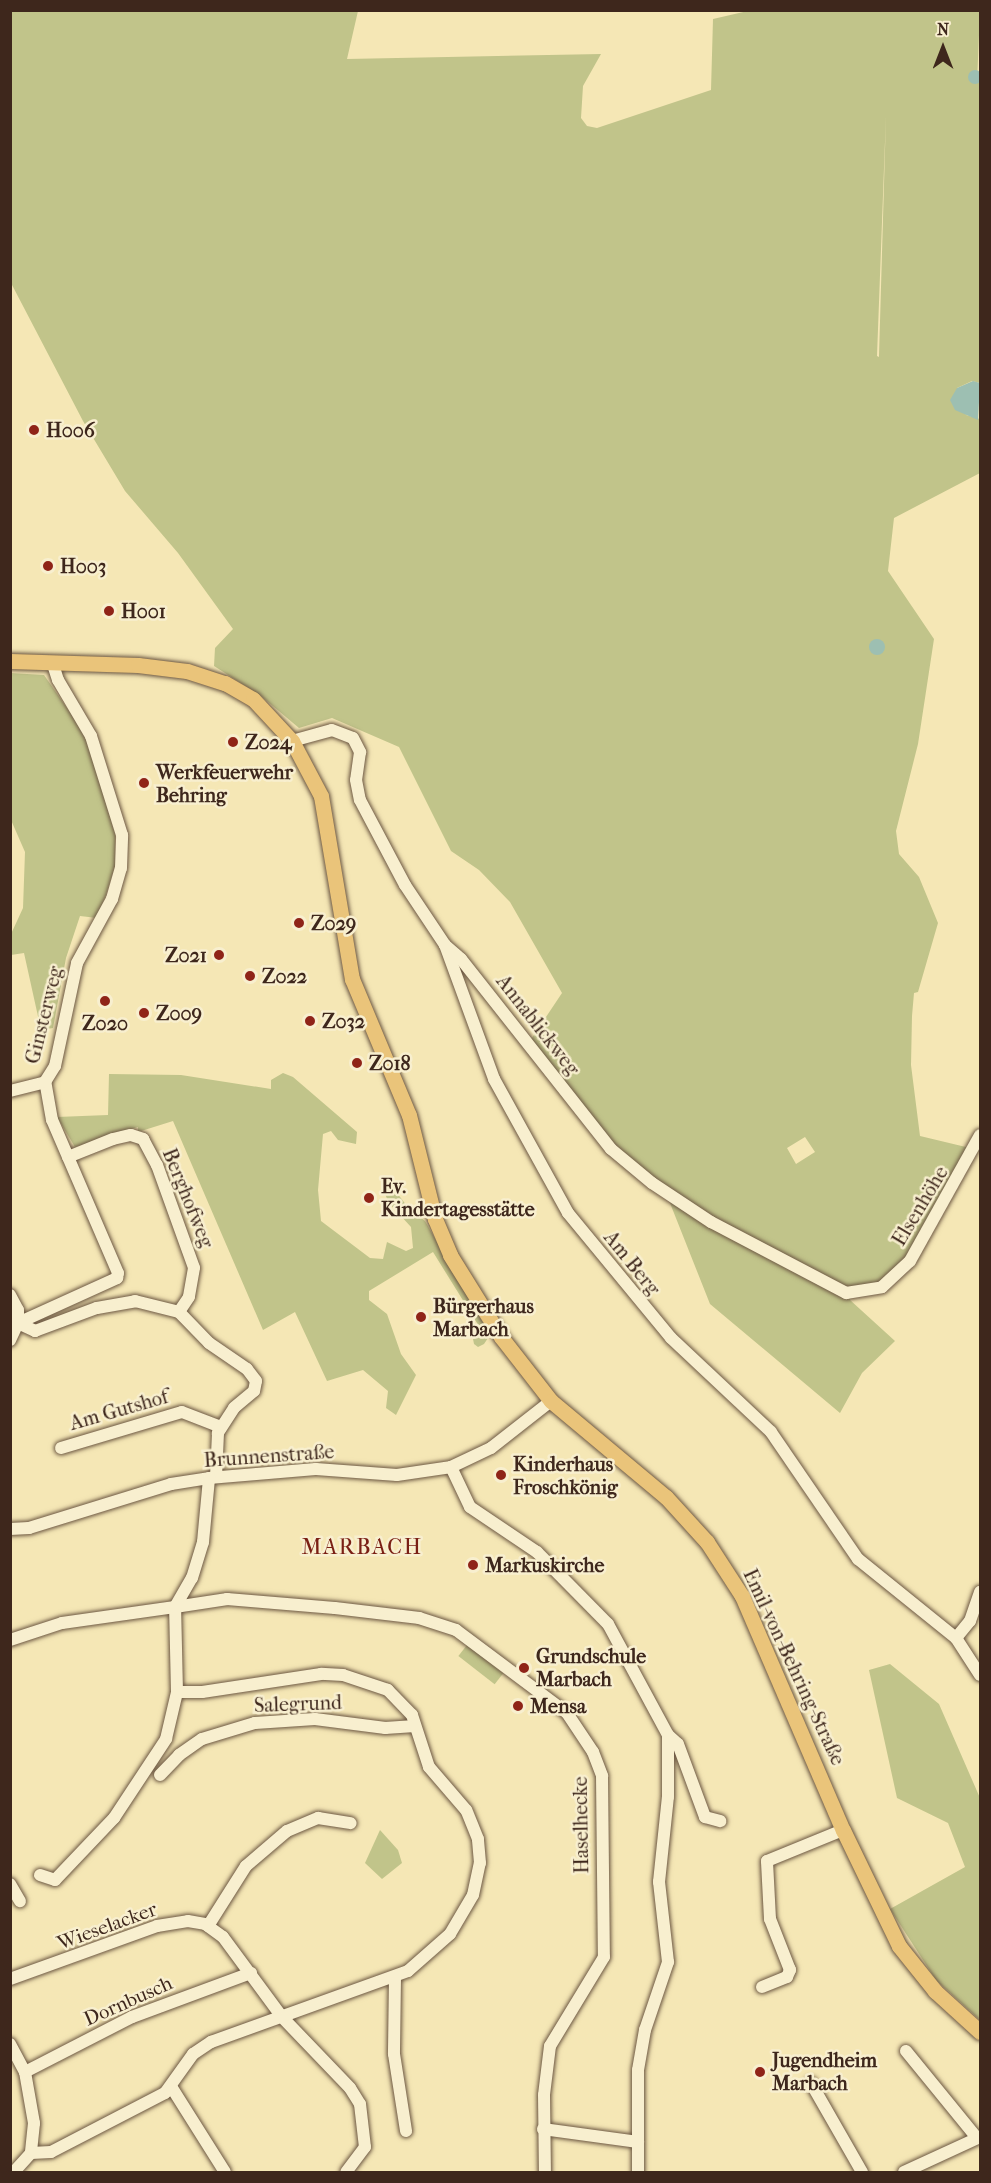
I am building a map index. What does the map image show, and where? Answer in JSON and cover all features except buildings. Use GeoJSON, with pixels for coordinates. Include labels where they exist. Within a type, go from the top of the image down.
{"type":"FeatureCollection","features":[{"type":"Feature","properties":{"kind":"main road","name":"Emil-von-Behring-Straße"},"geometry":{"type":"LineString","coordinates":[[10,661],[163,666],[225,683],[254,699],[292,741],[321,796],[352,979],[409,1115],[443,1242],[501,1337],[551,1401],[666,1497],[707,1542],[742,1596],[843,1830],[899,1946],[935,1992],[981,2032]]}},
{"type":"Feature","properties":{"kind":"street","name":"Ginsterweg"},"geometry":{"type":"LineString","coordinates":[[18,1323],[117,1278],[115,1264],[52,1120],[45,1082],[55,1066],[77,963],[112,899],[121,868],[122,835],[91,736],[57,680],[52,662]]}},
{"type":"Feature","properties":{"kind":"street","name":"Annablickweg"},"geometry":{"type":"LineString","coordinates":[[292,741],[332,730],[353,738],[360,752],[357,780],[360,800],[405,885],[445,945],[461,959],[611,1149],[652,1183],[711,1222],[846,1293]]}},
{"type":"Feature","properties":{"kind":"street","name":"Am Berg"},"geometry":{"type":"LineString","coordinates":[[445,945],[494,1079],[568,1213],[639,1303],[771,1432],[858,1559],[956,1638],[981,1675]]}},
{"type":"Feature","properties":{"kind":"street"},"geometry":{"type":"LineString","coordinates":[[10,1091],[45,1082]]}},
{"type":"Feature","properties":{"kind":"street","name":"Berghofweg"},"geometry":{"type":"LineString","coordinates":[[68,1157],[113,1139],[131,1135],[143,1139],[157,1165],[194,1268],[189,1297],[179,1312]]}},
{"type":"Feature","properties":{"kind":"street","name":"Elsenhöhe"},"geometry":{"type":"LineString","coordinates":[[846,1293],[882,1287],[910,1261],[981,1135]]}},
{"type":"Feature","properties":{"kind":"street"},"geometry":{"type":"LineString","coordinates":[[10,1295],[18,1310],[18,1323],[10,1340]]}},
{"type":"Feature","properties":{"kind":"street"},"geometry":{"type":"LineString","coordinates":[[18,1323],[35,1331],[97,1308],[135,1301],[179,1312],[208,1343],[247,1369],[256,1381],[254,1391],[234,1408],[221,1427],[203,1542],[192,1578],[175,1606],[177,1692],[166,1739],[114,1818],[55,1880],[40,1875]]}},
{"type":"Feature","properties":{"kind":"street","name":"Brunnenstraße"},"geometry":{"type":"LineString","coordinates":[[10,1529],[29,1528],[171,1484],[212,1477],[316,1468],[397,1475],[451,1467],[491,1448],[551,1401]]}},
{"type":"Feature","properties":{"kind":"street","name":"Am Gutshof"},"geometry":{"type":"LineString","coordinates":[[61,1448],[182,1412],[221,1427]]}},
{"type":"Feature","properties":{"kind":"street"},"geometry":{"type":"LineString","coordinates":[[451,1467],[470,1507],[537,1552],[608,1624],[668,1735],[678,1744],[705,1816],[720,1821]]}},
{"type":"Feature","properties":{"kind":"street"},"geometry":{"type":"LineString","coordinates":[[956,1638],[970,1621],[981,1592]]}},
{"type":"Feature","properties":{"kind":"street","name":"Haselhecke"},"geometry":{"type":"LineString","coordinates":[[11,1644],[62,1623],[227,1599],[419,1618],[456,1630],[477,1643],[567,1713],[593,1752],[602,1776],[604,1957],[554,2035],[548,2058],[543,2129],[544,2172]]}},
{"type":"Feature","properties":{"kind":"street"},"geometry":{"type":"LineString","coordinates":[[30,2153],[51,2152],[172,2088],[201,2048],[395,1978],[424,1959],[450,1934],[473,1895],[480,1863],[478,1839],[466,1810],[429,1767],[416,1726],[406,1706],[388,1690],[343,1675],[321,1674],[202,1692],[177,1692]]}},
{"type":"Feature","properties":{"kind":"street","name":"Salegrund"},"geometry":{"type":"LineString","coordinates":[[160,1775],[178,1755],[202,1739],[255,1723],[315,1719],[385,1728],[416,1726]]}},
{"type":"Feature","properties":{"kind":"street"},"geometry":{"type":"LineString","coordinates":[[638,2172],[638,2070],[645,2030],[668,1962],[659,1882],[668,1797],[668,1735]]}},
{"type":"Feature","properties":{"kind":"street"},"geometry":{"type":"LineString","coordinates":[[346,2172],[365,2147],[363,2113],[350,2088],[298,2037],[224,1937],[208,1926],[246,1866],[287,1831],[318,1818],[351,1823]]}},
{"type":"Feature","properties":{"kind":"street"},"geometry":{"type":"LineString","coordinates":[[762,1987],[787,1977],[790,1970],[770,1919],[767,1861],[843,1830]]}},
{"type":"Feature","properties":{"kind":"street"},"geometry":{"type":"LineString","coordinates":[[10,1884],[20,1901]]}},
{"type":"Feature","properties":{"kind":"street","name":"Wieselacker"},"geometry":{"type":"LineString","coordinates":[[10,1979],[157,1926],[198,1921],[208,1926]]}},
{"type":"Feature","properties":{"kind":"street","name":"Dornbusch"},"geometry":{"type":"LineString","coordinates":[[25,2072],[132,2017],[251,1973]]}},
{"type":"Feature","properties":{"kind":"street"},"geometry":{"type":"LineString","coordinates":[[395,1978],[394,2054],[406,2131]]}},
{"type":"Feature","properties":{"kind":"street"},"geometry":{"type":"LineString","coordinates":[[10,2044],[25,2072],[34,2123],[30,2153],[17,2172]]}},
{"type":"Feature","properties":{"kind":"street"},"geometry":{"type":"LineString","coordinates":[[904,2172],[979,2138],[906,2051]]}},
{"type":"Feature","properties":{"kind":"street"},"geometry":{"type":"LineString","coordinates":[[811,2083],[862,2172]]}},
{"type":"Feature","properties":{"kind":"street"},"geometry":{"type":"LineString","coordinates":[[172,2088],[225,2172]]}},
{"type":"Feature","properties":{"kind":"street"},"geometry":{"type":"LineString","coordinates":[[543,2129],[638,2142]]}},
{"type":"Feature","properties":{"kind":"green space"},"geometry":{"type":"Polygon","coordinates":[[[752,10],[980,11],[977,83],[980,82],[980,383],[972,381],[957,388],[966,415],[980,419],[980,473],[894,518],[888,571],[934,639],[918,744],[896,831],[899,854],[919,877],[938,923],[918,992],[914,993],[912,1016],[911,1065],[920,1136],[970,1148],[908,1259],[879,1285],[850,1290],[850,1300],[895,1341],[862,1373],[840,1413],[710,1304],[668,1198],[614,1146],[530,1041],[562,993],[510,902],[479,870],[451,851],[399,747],[332,718],[299,728],[261,696],[214,666],[215,648],[233,629],[178,553],[125,491],[83,421],[11,283],[11,11],[358,11],[347,59],[601,54],[583,86],[581,118],[587,126],[597,128],[711,90],[713,19],[752,10]],[[886,115],[877,356],[879,357],[879,356],[886,115]],[[805,1137],[787,1148],[796,1164],[815,1152],[805,1137]]]}},
{"type":"Feature","properties":{"kind":"green space"},"geometry":{"type":"Polygon","coordinates":[[[10,673],[44,675],[87,737],[115,834],[115,866],[106,895],[97,918],[80,916],[66,958],[53,1028],[41,1030],[24,953],[11,955],[11,934],[23,908],[25,852],[11,820],[10,673]]]}},
{"type":"Feature","properties":{"kind":"green space"},"geometry":{"type":"Polygon","coordinates":[[[283,1073],[293,1077],[357,1132],[356,1144],[338,1140],[331,1131],[323,1134],[318,1190],[321,1221],[370,1258],[383,1259],[387,1242],[406,1251],[413,1248],[411,1227],[389,1203],[381,1185],[382,1180],[390,1184],[407,1206],[425,1221],[490,1335],[484,1344],[478,1347],[474,1344],[473,1339],[481,1336],[482,1331],[433,1252],[369,1291],[369,1300],[387,1314],[401,1354],[416,1375],[396,1415],[386,1408],[388,1391],[363,1370],[327,1381],[295,1312],[263,1330],[173,1121],[138,1132],[138,1127],[75,1147],[57,1117],[108,1115],[109,1074],[181,1075],[271,1089],[271,1080],[283,1073]]]}},
{"type":"Feature","properties":{"kind":"green space"},"geometry":{"type":"Polygon","coordinates":[[[467,1645],[503,1673],[495,1684],[458,1656],[467,1645]]]}},
{"type":"Feature","properties":{"kind":"green space"},"geometry":{"type":"Polygon","coordinates":[[[890,1664],[939,1704],[980,1798],[980,2020],[936,1980],[890,1909],[965,1867],[948,1823],[897,1798],[869,1670],[890,1664]]]}},
{"type":"Feature","properties":{"kind":"green space"},"geometry":{"type":"Polygon","coordinates":[[[380,1830],[398,1850],[402,1863],[382,1879],[365,1863],[380,1830]]]}},
{"type":"Feature","properties":{"kind":"shaded area"},"geometry":{"type":"Polygon","coordinates":[[[975,70],[980,72],[982,77],[980,82],[975,84],[970,82],[968,77],[970,72],[975,70]]]}},
{"type":"Feature","properties":{"kind":"shaded area"},"geometry":{"type":"Polygon","coordinates":[[[973,381],[980,383],[978,420],[955,410],[950,400],[957,388],[973,381]]]}},
{"type":"Feature","properties":{"kind":"shaded area"},"geometry":{"type":"Polygon","coordinates":[[[877,639],[885,647],[877,655],[869,647],[877,639]]]}},
{"type":"Feature","properties":{"kind":"place","name":"H006"},"geometry":{"type":"Point","coordinates":[34,430]}},
{"type":"Feature","properties":{"kind":"place","name":"H003"},"geometry":{"type":"Point","coordinates":[48,566]}},
{"type":"Feature","properties":{"kind":"place","name":"H001"},"geometry":{"type":"Point","coordinates":[109,611]}},
{"type":"Feature","properties":{"kind":"place","name":"Z024"},"geometry":{"type":"Point","coordinates":[233,742]}},
{"type":"Feature","properties":{"kind":"place","name":"Werkfeuerwehr Behring"},"geometry":{"type":"Point","coordinates":[144,783]}},
{"type":"Feature","properties":{"kind":"place","name":"Z029"},"geometry":{"type":"Point","coordinates":[299,923]}},
{"type":"Feature","properties":{"kind":"place","name":"Z021"},"geometry":{"type":"Point","coordinates":[219,955]}},
{"type":"Feature","properties":{"kind":"place","name":"Z022"},"geometry":{"type":"Point","coordinates":[250,976]}},
{"type":"Feature","properties":{"kind":"place","name":"Z020"},"geometry":{"type":"Point","coordinates":[105,1001]}},
{"type":"Feature","properties":{"kind":"place","name":"Z009"},"geometry":{"type":"Point","coordinates":[144,1013]}},
{"type":"Feature","properties":{"kind":"place","name":"Z032"},"geometry":{"type":"Point","coordinates":[310,1021]}},
{"type":"Feature","properties":{"kind":"place","name":"Z018"},"geometry":{"type":"Point","coordinates":[357,1063]}},
{"type":"Feature","properties":{"kind":"place","name":"Ev. Kindertagesstätte"},"geometry":{"type":"Point","coordinates":[369,1198]}},
{"type":"Feature","properties":{"kind":"place","name":"Bürgerhaus Marbach"},"geometry":{"type":"Point","coordinates":[421,1317]}},
{"type":"Feature","properties":{"kind":"place","name":"Kinderhaus Froschkönig"},"geometry":{"type":"Point","coordinates":[501,1475]}},
{"type":"Feature","properties":{"kind":"place","name":"Markuskirche"},"geometry":{"type":"Point","coordinates":[473,1565]}},
{"type":"Feature","properties":{"kind":"place","name":"Grundschule Marbach"},"geometry":{"type":"Point","coordinates":[524,1668]}},
{"type":"Feature","properties":{"kind":"place","name":"Mensa"},"geometry":{"type":"Point","coordinates":[518,1706]}},
{"type":"Feature","properties":{"kind":"place","name":"Jugendheim Marbach"},"geometry":{"type":"Point","coordinates":[760,2072]}},
{"type":"Feature","properties":{"kind":"district","name":"MARBACH"},"geometry":{"type":"Point","coordinates":[362,1548]}}]}
